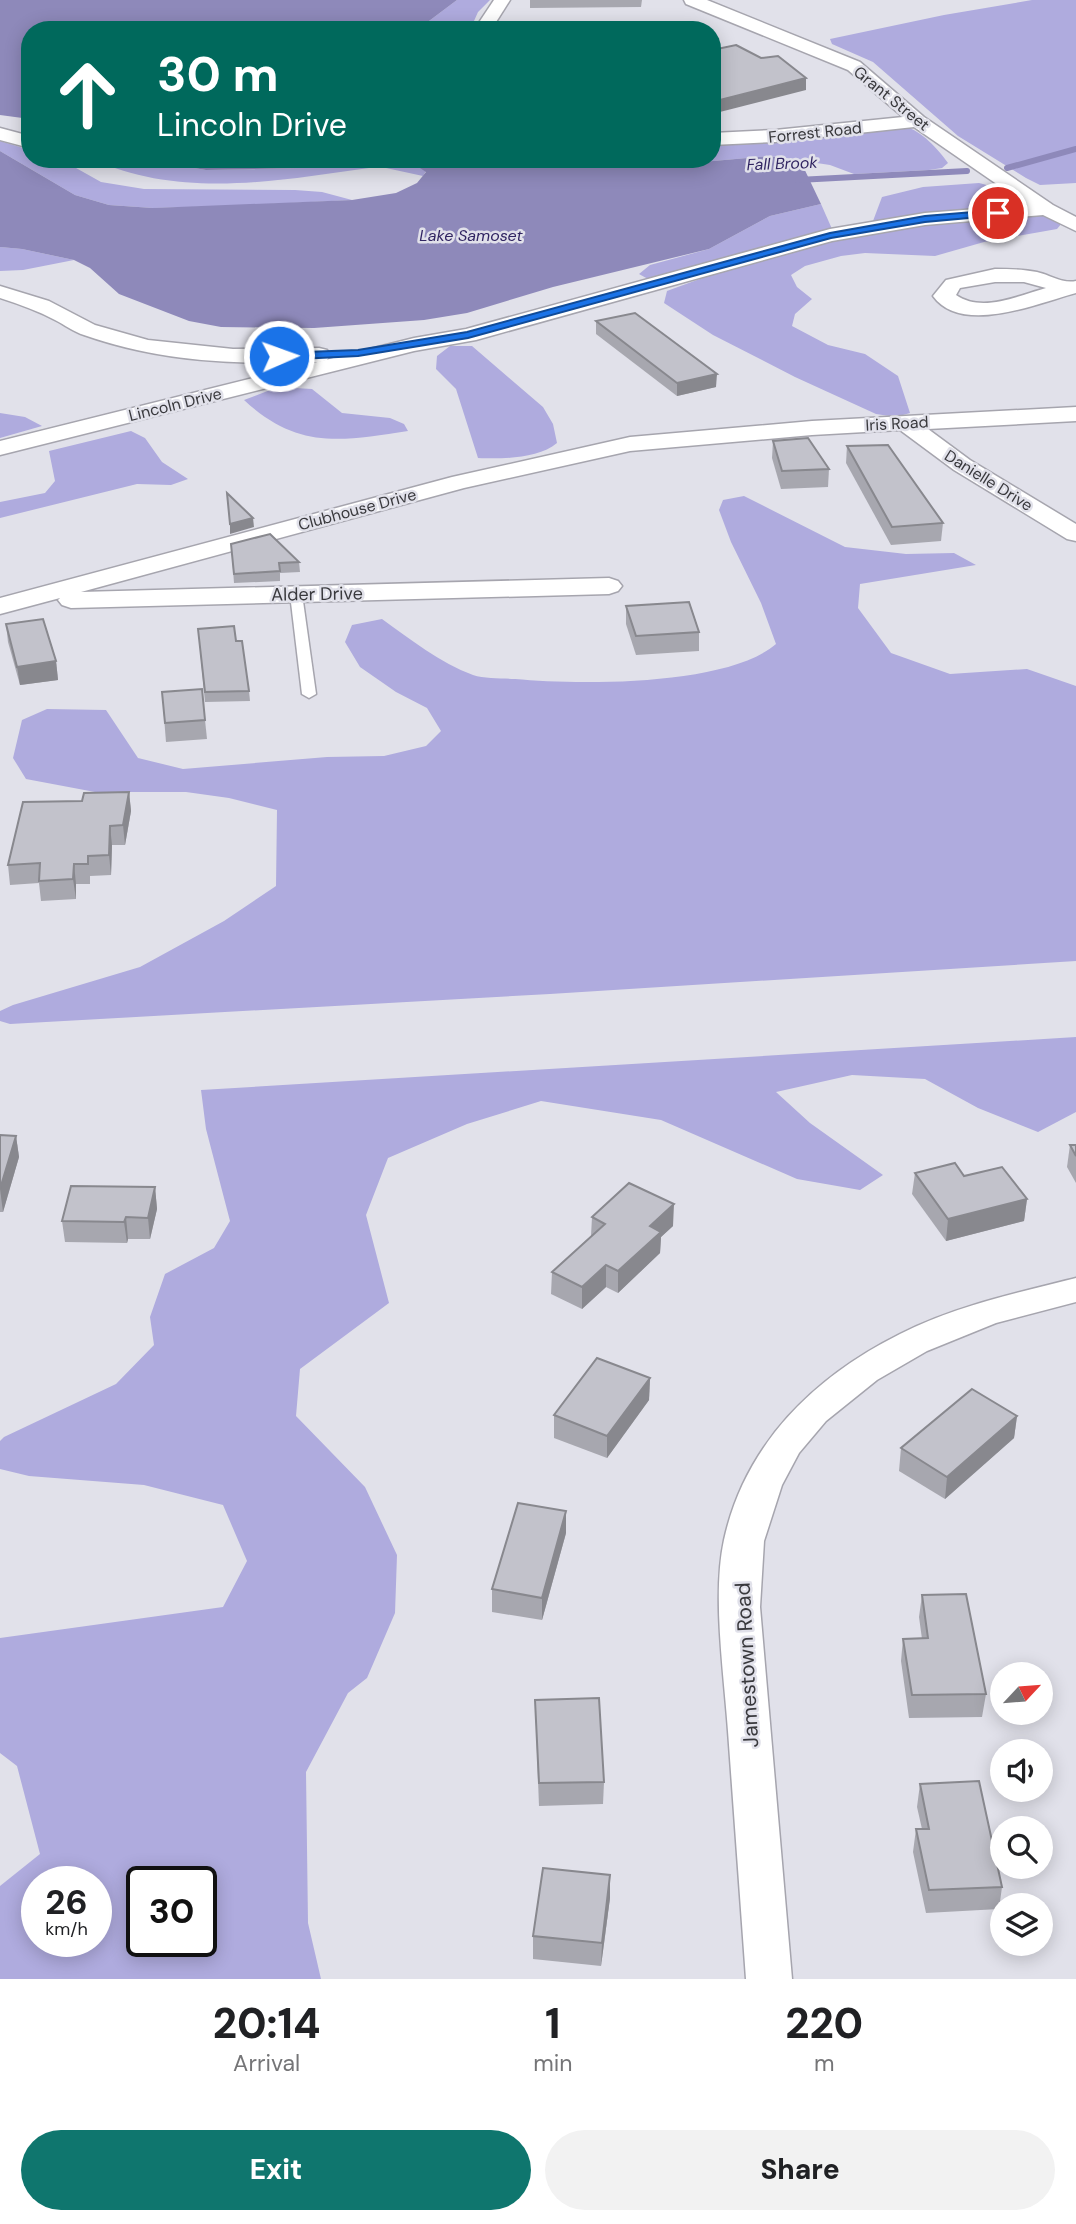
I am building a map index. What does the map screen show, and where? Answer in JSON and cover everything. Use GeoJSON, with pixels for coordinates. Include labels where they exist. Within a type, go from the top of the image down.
{"type":"FeatureCollection","features":[{"type":"Feature","properties":{"kind":"street"},"geometry":{"type":"LineString","coordinates":[[488,21],[502,0]]}},
{"type":"Feature","properties":{"kind":"street","name":"Grant Street"},"geometry":{"type":"LineString","coordinates":[[692,0],[854,66],[918,121],[1046,209],[1076,225]]}},
{"type":"Feature","properties":{"kind":"street","name":"Forrest Road"},"geometry":{"type":"LineString","coordinates":[[721,139],[775,136],[918,121]]}},
{"type":"Feature","properties":{"kind":"street"},"geometry":{"type":"LineString","coordinates":[[0,134],[21,140]]}},
{"type":"Feature","properties":{"kind":"street","name":"Lincoln Drive"},"geometry":{"type":"LineString","coordinates":[[0,448],[414,345],[468,335],[830,236],[925,219],[1046,209]]}},
{"type":"Feature","properties":{"kind":"street"},"geometry":{"type":"LineString","coordinates":[[0,292],[57,312],[99,334],[131,344],[182,354],[299,356],[358,353],[414,345]]}},
{"type":"Feature","properties":{"kind":"street","name":"Iris Road"},"geometry":{"type":"LineString","coordinates":[[719,436],[1076,414]]}},
{"type":"Feature","properties":{"kind":"street","name":"Danielle Drive"},"geometry":{"type":"LineString","coordinates":[[905,423],[962,465],[1076,534]]}},
{"type":"Feature","properties":{"kind":"street","name":"Clubhouse Drive"},"geometry":{"type":"LineString","coordinates":[[12,604],[227,543],[460,482],[630,444],[719,436]]}},
{"type":"Feature","properties":{"kind":"street","name":"Alder Drive"},"geometry":{"type":"LineString","coordinates":[[12,604],[610,586]]}},
{"type":"Feature","properties":{"kind":"street","name":"Jamestown Road"},"geometry":{"type":"LineString","coordinates":[[769,1979],[740,1607],[744,1541],[763,1485],[784,1445],[813,1412],[864,1371],[915,1342],[985,1314],[1076,1290]]}},
{"type":"Feature","properties":{"kind":"lane"},"geometry":{"type":"LineString","coordinates":[[296,594],[309,694]]}},
{"type":"Feature","properties":{"kind":"shaded area"},"geometry":{"type":"Polygon","coordinates":[[[457,0],[490,0],[478,12],[474,21],[429,21],[457,0]]]}},
{"type":"Feature","properties":{"kind":"shaded area"},"geometry":{"type":"Polygon","coordinates":[[[1032,0],[1076,0],[1076,183],[1040,185],[1026,178],[958,136],[873,62],[832,44],[830,39],[944,15],[1032,0]]]}},
{"type":"Feature","properties":{"kind":"shaded area"},"geometry":{"type":"Polygon","coordinates":[[[904,126],[923,136],[948,163],[942,168],[929,170],[854,174],[830,165],[770,156],[721,160],[721,141],[904,126]]]}},
{"type":"Feature","properties":{"kind":"shaded area"},"geometry":{"type":"Polygon","coordinates":[[[0,141],[21,147],[21,163],[0,151],[0,141]]]}},
{"type":"Feature","properties":{"kind":"shaded area"},"geometry":{"type":"Polygon","coordinates":[[[29,168],[76,168],[101,182],[144,189],[295,190],[322,192],[352,200],[153,208],[109,205],[75,195],[29,168]]]}},
{"type":"Feature","properties":{"kind":"shaded area"},"geometry":{"type":"Polygon","coordinates":[[[117,168],[369,168],[299,178],[229,183],[159,179],[117,168]]]}},
{"type":"Feature","properties":{"kind":"shaded area"},"geometry":{"type":"Polygon","coordinates":[[[386,168],[421,168],[426,171],[423,176],[386,168]]]}},
{"type":"Feature","properties":{"kind":"shaded area"},"geometry":{"type":"Polygon","coordinates":[[[979,183],[991,186],[1005,199],[961,212],[873,221],[882,197],[923,187],[979,183]]]}},
{"type":"Feature","properties":{"kind":"shaded area"},"geometry":{"type":"Polygon","coordinates":[[[821,204],[832,229],[660,277],[648,279],[639,274],[650,265],[709,249],[770,216],[821,204]]]}},
{"type":"Feature","properties":{"kind":"shaded area"},"geometry":{"type":"Polygon","coordinates":[[[1043,214],[1062,223],[1057,229],[984,242],[935,256],[865,253],[841,256],[805,266],[791,275],[797,287],[812,299],[795,314],[792,326],[828,345],[865,354],[898,376],[910,413],[896,417],[876,414],[795,377],[713,335],[664,303],[667,291],[746,263],[856,234],[903,226],[1043,214]]]}},
{"type":"Feature","properties":{"kind":"shaded area"},"geometry":{"type":"Polygon","coordinates":[[[0,247],[74,260],[23,270],[0,271],[0,247]]]}},
{"type":"Feature","properties":{"kind":"shaded area"},"geometry":{"type":"Polygon","coordinates":[[[450,346],[472,346],[543,407],[553,424],[557,443],[530,455],[478,458],[456,389],[436,369],[437,356],[450,346]]]}},
{"type":"Feature","properties":{"kind":"shaded area"},"geometry":{"type":"Polygon","coordinates":[[[278,387],[312,389],[342,413],[390,418],[404,424],[408,431],[341,439],[302,434],[264,416],[244,400],[278,387]]]}},
{"type":"Feature","properties":{"kind":"shaded area"},"geometry":{"type":"Polygon","coordinates":[[[0,413],[25,417],[42,426],[0,438],[0,413]]]}},
{"type":"Feature","properties":{"kind":"shaded area"},"geometry":{"type":"Polygon","coordinates":[[[131,431],[145,438],[162,462],[188,479],[171,485],[137,484],[0,518],[0,502],[45,493],[55,481],[49,451],[131,431]]]}},
{"type":"Feature","properties":{"kind":"shaded area"},"geometry":{"type":"Polygon","coordinates":[[[744,496],[845,547],[906,554],[954,553],[976,565],[860,584],[858,608],[891,653],[950,674],[1027,669],[1076,686],[1076,961],[550,994],[10,1024],[0,1021],[0,1011],[13,1005],[140,967],[224,921],[276,886],[277,810],[229,798],[186,792],[95,792],[26,779],[13,758],[22,720],[47,709],[106,710],[138,758],[183,769],[327,757],[384,756],[426,746],[441,731],[427,708],[396,692],[360,667],[345,642],[352,625],[382,619],[437,657],[461,670],[483,677],[613,682],[651,680],[724,668],[753,658],[776,644],[761,603],[731,542],[719,510],[723,500],[744,496]]]}},
{"type":"Feature","properties":{"kind":"shaded area"},"geometry":{"type":"Polygon","coordinates":[[[1076,1037],[1076,1112],[1038,1132],[978,1108],[925,1079],[852,1075],[776,1092],[810,1123],[883,1175],[860,1190],[797,1179],[661,1120],[541,1101],[467,1124],[388,1158],[366,1215],[389,1303],[300,1369],[296,1416],[365,1487],[397,1555],[395,1613],[367,1678],[348,1693],[306,1772],[308,1923],[321,1979],[0,1979],[0,1886],[21,1869],[21,1957],[112,1957],[112,1866],[25,1866],[40,1854],[17,1766],[0,1753],[0,1638],[223,1607],[247,1561],[223,1505],[144,1485],[29,1476],[0,1469],[0,1441],[4,1437],[116,1384],[154,1345],[150,1317],[165,1274],[214,1248],[230,1221],[206,1129],[201,1090],[1076,1037]]]}},
{"type":"Feature","properties":{"kind":"water"},"geometry":{"type":"Polygon","coordinates":[[[0,0],[457,0],[429,21],[21,21],[21,118],[0,115],[0,0]]]}},
{"type":"Feature","properties":{"kind":"water","name":"Lake Samoset"},"geometry":{"type":"Polygon","coordinates":[[[0,151],[21,163],[21,168],[29,168],[75,195],[109,205],[153,208],[352,200],[396,193],[417,183],[426,172],[420,168],[721,168],[721,160],[770,156],[801,162],[821,204],[770,216],[709,249],[553,287],[467,313],[424,320],[314,328],[221,327],[189,321],[119,294],[90,268],[74,260],[0,247],[0,151]]]}},
{"type":"Feature","properties":{"kind":"water"},"geometry":{"type":"Polygon","coordinates":[[[194,168],[299,168],[206,170],[194,168]]]}},
{"type":"Feature","properties":{"kind":"building"},"geometry":{"type":"Polygon","coordinates":[[[736,45],[761,58],[778,56],[806,78],[721,100],[721,48],[736,45]]]}},
{"type":"Feature","properties":{"kind":"building"},"geometry":{"type":"Polygon","coordinates":[[[635,313],[717,374],[677,383],[596,321],[635,313]]]}},
{"type":"Feature","properties":{"kind":"building"},"geometry":{"type":"Polygon","coordinates":[[[808,438],[829,469],[782,471],[773,441],[808,438]]]}},
{"type":"Feature","properties":{"kind":"building"},"geometry":{"type":"Polygon","coordinates":[[[888,445],[943,523],[892,527],[847,446],[888,445]]]}},
{"type":"Feature","properties":{"kind":"building"},"geometry":{"type":"Polygon","coordinates":[[[227,493],[253,518],[230,524],[227,493]]]}},
{"type":"Feature","properties":{"kind":"building"},"geometry":{"type":"Polygon","coordinates":[[[270,534],[299,562],[279,563],[280,571],[234,574],[231,544],[270,534]]]}},
{"type":"Feature","properties":{"kind":"building"},"geometry":{"type":"Polygon","coordinates":[[[689,602],[699,632],[636,636],[626,606],[689,602]]]}},
{"type":"Feature","properties":{"kind":"building"},"geometry":{"type":"Polygon","coordinates":[[[43,619],[56,661],[17,667],[6,624],[43,619]]]}},
{"type":"Feature","properties":{"kind":"building"},"geometry":{"type":"Polygon","coordinates":[[[234,626],[236,641],[242,641],[249,691],[205,692],[198,629],[234,626]]]}},
{"type":"Feature","properties":{"kind":"building"},"geometry":{"type":"Polygon","coordinates":[[[202,689],[205,720],[165,723],[162,692],[202,689]]]}},
{"type":"Feature","properties":{"kind":"building"},"geometry":{"type":"Polygon","coordinates":[[[129,792],[123,825],[110,826],[109,855],[88,856],[88,864],[74,864],[73,879],[39,881],[40,863],[8,865],[23,802],[82,801],[84,793],[129,792]]]}},
{"type":"Feature","properties":{"kind":"building"},"geometry":{"type":"Polygon","coordinates":[[[0,1135],[16,1136],[0,1189],[0,1135]]]}},
{"type":"Feature","properties":{"kind":"building"},"geometry":{"type":"Polygon","coordinates":[[[1070,1145],[1076,1145],[1076,1156],[1070,1145]]]}},
{"type":"Feature","properties":{"kind":"building"},"geometry":{"type":"Polygon","coordinates":[[[955,1163],[964,1176],[1002,1167],[1027,1199],[948,1219],[915,1173],[955,1163]]]}},
{"type":"Feature","properties":{"kind":"building"},"geometry":{"type":"Polygon","coordinates":[[[629,1183],[674,1204],[650,1226],[661,1232],[618,1271],[606,1265],[582,1287],[552,1272],[605,1224],[592,1217],[629,1183]]]}},
{"type":"Feature","properties":{"kind":"building"},"geometry":{"type":"Polygon","coordinates":[[[71,1186],[155,1187],[148,1218],[126,1217],[124,1222],[62,1221],[71,1186]]]}},
{"type":"Feature","properties":{"kind":"building"},"geometry":{"type":"Polygon","coordinates":[[[597,1358],[650,1378],[607,1436],[554,1415],[597,1358]]]}},
{"type":"Feature","properties":{"kind":"building"},"geometry":{"type":"Polygon","coordinates":[[[972,1389],[1017,1416],[947,1477],[901,1448],[972,1389]]]}},
{"type":"Feature","properties":{"kind":"building"},"geometry":{"type":"Polygon","coordinates":[[[518,1503],[566,1511],[542,1598],[492,1589],[518,1503]]]}},
{"type":"Feature","properties":{"kind":"building"},"geometry":{"type":"Polygon","coordinates":[[[966,1594],[986,1694],[912,1695],[903,1639],[928,1638],[922,1595],[966,1594]]]}},
{"type":"Feature","properties":{"kind":"building"},"geometry":{"type":"Polygon","coordinates":[[[599,1698],[604,1782],[539,1783],[535,1700],[599,1698]]]}},
{"type":"Feature","properties":{"kind":"building"},"geometry":{"type":"Polygon","coordinates":[[[979,1781],[990,1832],[990,1879],[1000,1879],[1002,1887],[929,1890],[916,1829],[929,1829],[920,1784],[979,1781]]]}},
{"type":"Feature","properties":{"kind":"building"},"geometry":{"type":"Polygon","coordinates":[[[543,1868],[610,1875],[602,1943],[533,1936],[543,1868]]]}},
{"type":"Feature","properties":{"kind":"waterway","name":"Fall Brook"},"geometry":{"type":"LineString","coordinates":[[1007,168],[1076,149]]}},
{"type":"Feature","properties":{"kind":"waterway","name":"Fall Brook"},"geometry":{"type":"LineString","coordinates":[[798,180],[967,171]]}},
{"type":"Feature","properties":{"kind":"route"},"geometry":{"type":"LineString","coordinates":[[279,356],[358,353],[468,335],[830,236],[925,219],[998,213]]}}]}
